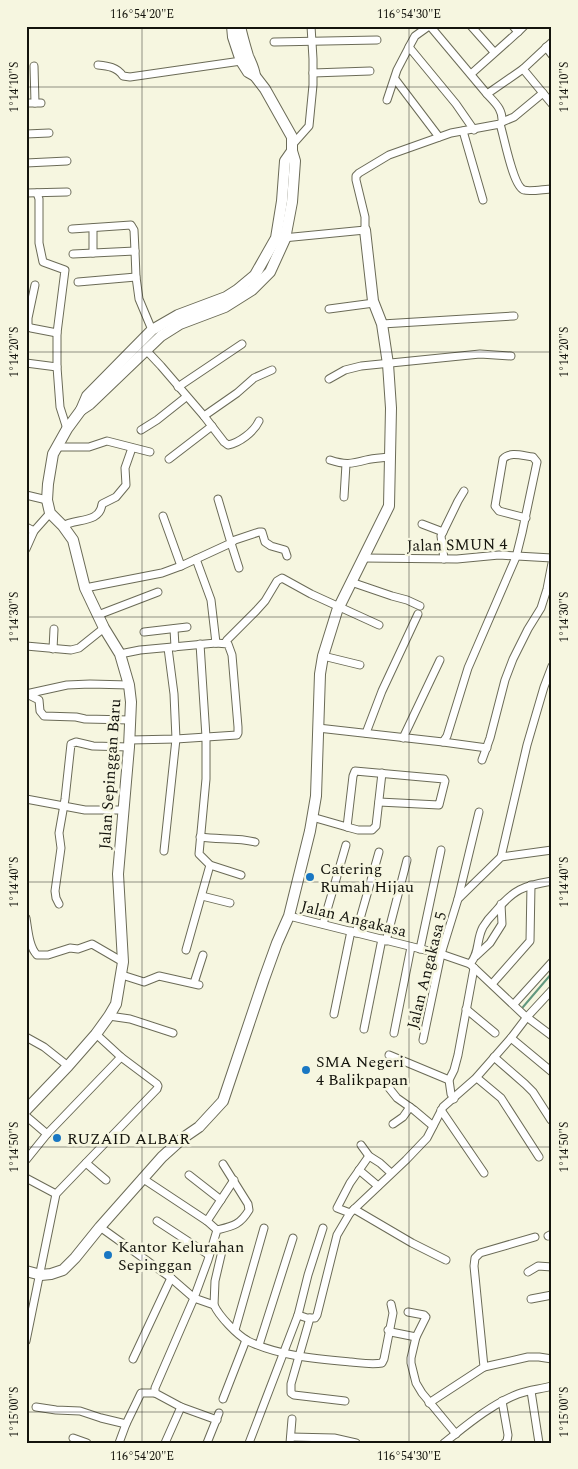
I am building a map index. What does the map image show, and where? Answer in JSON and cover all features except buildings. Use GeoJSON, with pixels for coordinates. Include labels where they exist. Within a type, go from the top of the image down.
{"type":"FeatureCollection","features":[{"type":"Feature","properties":{"kind":"street"},"geometry":{"type":"LineString","coordinates":[[81,410],[90,404],[161,336],[187,321],[225,307],[252,290],[270,272],[292,202],[295,161],[292,144],[265,89],[255,76],[248,72],[241,61],[232,26]]}},
{"type":"Feature","properties":{"kind":"street"},"geometry":{"type":"LineString","coordinates":[[240,26],[244,45],[254,68],[255,76]]}},
{"type":"Feature","properties":{"kind":"street"},"geometry":{"type":"LineString","coordinates":[[292,144],[310,126],[313,73],[311,26]]}},
{"type":"Feature","properties":{"kind":"street"},"geometry":{"type":"LineString","coordinates":[[387,100],[398,70],[415,36],[430,26],[501,109],[503,117],[501,123],[513,177],[519,187],[524,191],[552,189]]}},
{"type":"Feature","properties":{"kind":"street"},"geometry":{"type":"LineString","coordinates":[[471,26],[494,52]]}},
{"type":"Feature","properties":{"kind":"street"},"geometry":{"type":"LineString","coordinates":[[471,74],[516,29],[524,26]]}},
{"type":"Feature","properties":{"kind":"street"},"geometry":{"type":"LineString","coordinates":[[274,42],[377,40]]}},
{"type":"Feature","properties":{"kind":"street"},"geometry":{"type":"LineString","coordinates":[[487,94],[523,69],[552,42]]}},
{"type":"Feature","properties":{"kind":"street"},"geometry":{"type":"LineString","coordinates":[[409,47],[456,104],[474,130]]}},
{"type":"Feature","properties":{"kind":"street"},"geometry":{"type":"LineString","coordinates":[[546,48],[552,55]]}},
{"type":"Feature","properties":{"kind":"street"},"geometry":{"type":"LineString","coordinates":[[98,65],[113,68],[124,76],[130,77],[241,61]]}},
{"type":"Feature","properties":{"kind":"street"},"geometry":{"type":"LineString","coordinates":[[26,103],[38,103],[34,66]]}},
{"type":"Feature","properties":{"kind":"street"},"geometry":{"type":"LineString","coordinates":[[523,69],[552,104]]}},
{"type":"Feature","properties":{"kind":"street"},"geometry":{"type":"LineString","coordinates":[[313,73],[370,71]]}},
{"type":"Feature","properties":{"kind":"street"},"geometry":{"type":"LineString","coordinates":[[395,79],[439,137]]}},
{"type":"Feature","properties":{"kind":"street"},"geometry":{"type":"LineString","coordinates":[[26,1271],[40,1275],[63,1270],[142,1178],[183,1138],[199,1127],[223,1101],[277,942],[289,916],[310,831],[316,796],[320,674],[323,656],[339,606],[390,506],[391,408],[388,364],[382,324],[374,304],[365,217],[356,176],[359,172],[389,155],[451,133],[474,130],[501,123],[514,117],[543,93]]}},
{"type":"Feature","properties":{"kind":"street"},"geometry":{"type":"LineString","coordinates":[[463,131],[483,200]]}},
{"type":"Feature","properties":{"kind":"street"},"geometry":{"type":"LineString","coordinates":[[26,134],[49,133]]}},
{"type":"Feature","properties":{"kind":"street"},"geometry":{"type":"LineString","coordinates":[[26,163],[67,161]]}},
{"type":"Feature","properties":{"kind":"street"},"geometry":{"type":"LineString","coordinates":[[26,193],[67,192]]}},
{"type":"Feature","properties":{"kind":"street"},"geometry":{"type":"LineString","coordinates":[[37,193],[39,243],[43,262],[65,270],[57,334],[57,367],[60,407],[67,429]]}},
{"type":"Feature","properties":{"kind":"street"},"geometry":{"type":"LineString","coordinates":[[72,229],[131,225],[134,230],[139,299],[152,330]]}},
{"type":"Feature","properties":{"kind":"street"},"geometry":{"type":"LineString","coordinates":[[93,228],[93,253]]}},
{"type":"Feature","properties":{"kind":"street"},"geometry":{"type":"LineString","coordinates":[[280,238],[365,230]]}},
{"type":"Feature","properties":{"kind":"street"},"geometry":{"type":"LineString","coordinates":[[26,549],[34,531],[50,513],[48,484],[53,454],[67,429],[81,410],[87,396],[152,330],[178,315],[212,303],[237,290],[255,275],[280,238]]}},
{"type":"Feature","properties":{"kind":"street"},"geometry":{"type":"LineString","coordinates":[[73,254],[135,251]]}},
{"type":"Feature","properties":{"kind":"street"},"geometry":{"type":"LineString","coordinates":[[78,282],[136,277]]}},
{"type":"Feature","properties":{"kind":"street"},"geometry":{"type":"LineString","coordinates":[[35,285],[28,326],[57,334]]}},
{"type":"Feature","properties":{"kind":"street"},"geometry":{"type":"LineString","coordinates":[[329,309],[374,304]]}},
{"type":"Feature","properties":{"kind":"street"},"geometry":{"type":"LineString","coordinates":[[382,324],[514,316]]}},
{"type":"Feature","properties":{"kind":"street"},"geometry":{"type":"LineString","coordinates":[[178,387],[242,344]]}},
{"type":"Feature","properties":{"kind":"street"},"geometry":{"type":"LineString","coordinates":[[146,350],[228,445],[250,432],[257,425],[258,421]]}},
{"type":"Feature","properties":{"kind":"street"},"geometry":{"type":"LineString","coordinates":[[330,379],[345,370],[361,366],[480,354],[511,356]]}},
{"type":"Feature","properties":{"kind":"street"},"geometry":{"type":"LineString","coordinates":[[26,363],[57,367]]}},
{"type":"Feature","properties":{"kind":"street"},"geometry":{"type":"LineString","coordinates":[[204,416],[237,393],[254,378],[272,370]]}},
{"type":"Feature","properties":{"kind":"street"},"geometry":{"type":"LineString","coordinates":[[141,430],[157,420],[186,396]]}},
{"type":"Feature","properties":{"kind":"street"},"geometry":{"type":"LineString","coordinates":[[169,459],[212,426]]}},
{"type":"Feature","properties":{"kind":"street"},"geometry":{"type":"LineString","coordinates":[[56,447],[89,447],[107,441],[150,452]]}},
{"type":"Feature","properties":{"kind":"street"},"geometry":{"type":"LineString","coordinates":[[62,526],[92,518],[102,509],[102,504],[116,497],[126,485],[125,468],[132,448]]}},
{"type":"Feature","properties":{"kind":"street"},"geometry":{"type":"LineString","coordinates":[[443,742],[447,736],[468,668],[516,556],[526,518],[537,462],[533,457],[509,454],[503,459],[496,508],[499,511],[526,518]]}},
{"type":"Feature","properties":{"kind":"street"},"geometry":{"type":"LineString","coordinates":[[330,460],[341,464],[356,464],[367,460],[390,457]]}},
{"type":"Feature","properties":{"kind":"street"},"geometry":{"type":"LineString","coordinates":[[344,497],[346,464]]}},
{"type":"Feature","properties":{"kind":"street"},"geometry":{"type":"LineString","coordinates":[[444,559],[441,536],[464,491]]}},
{"type":"Feature","properties":{"kind":"street"},"geometry":{"type":"LineString","coordinates":[[26,495],[48,500]]}},
{"type":"Feature","properties":{"kind":"street"},"geometry":{"type":"LineString","coordinates":[[218,499],[238,568]]}},
{"type":"Feature","properties":{"kind":"street","name":"Jalan Sepinggan Baru"},"geometry":{"type":"LineString","coordinates":[[27,1109],[68,1066],[109,1016],[116,1004],[123,962],[118,874],[130,744],[131,702],[129,684],[120,654],[104,628],[85,588],[73,540],[50,513]]}},
{"type":"Feature","properties":{"kind":"street"},"geometry":{"type":"LineString","coordinates":[[163,516],[181,566]]}},
{"type":"Feature","properties":{"kind":"street"},"geometry":{"type":"LineString","coordinates":[[422,524],[443,532]]}},
{"type":"Feature","properties":{"kind":"street"},"geometry":{"type":"LineString","coordinates":[[26,527],[34,531]]}},
{"type":"Feature","properties":{"kind":"street"},"geometry":{"type":"LineString","coordinates":[[85,588],[162,573],[235,540],[260,532],[265,542],[285,550],[287,556]]}},
{"type":"Feature","properties":{"kind":"street","name":"Jalan SMUN 4"},"geometry":{"type":"LineString","coordinates":[[363,558],[444,559],[499,556],[552,558]]}},
{"type":"Feature","properties":{"kind":"street"},"geometry":{"type":"LineString","coordinates":[[196,558],[211,600],[216,643]]}},
{"type":"Feature","properties":{"kind":"street"},"geometry":{"type":"LineString","coordinates":[[482,760],[490,738],[505,680],[513,658],[541,608],[552,563]]}},
{"type":"Feature","properties":{"kind":"street"},"geometry":{"type":"LineString","coordinates":[[225,643],[266,600],[276,581],[280,578],[285,578],[312,594],[379,625]]}},
{"type":"Feature","properties":{"kind":"street"},"geometry":{"type":"LineString","coordinates":[[351,582],[407,600],[419,610],[382,691],[366,734]]}},
{"type":"Feature","properties":{"kind":"street"},"geometry":{"type":"LineString","coordinates":[[98,615],[158,592]]}},
{"type":"Feature","properties":{"kind":"street"},"geometry":{"type":"LineString","coordinates":[[144,632],[187,627]]}},
{"type":"Feature","properties":{"kind":"street"},"geometry":{"type":"LineString","coordinates":[[26,646],[71,650],[79,648],[104,628]]}},
{"type":"Feature","properties":{"kind":"street"},"geometry":{"type":"LineString","coordinates":[[53,649],[54,629]]}},
{"type":"Feature","properties":{"kind":"street"},"geometry":{"type":"LineString","coordinates":[[164,851],[176,739],[172,647],[174,629]]}},
{"type":"Feature","properties":{"kind":"street"},"geometry":{"type":"LineString","coordinates":[[200,644],[206,737],[206,779],[199,854],[210,865],[241,875]]}},
{"type":"Feature","properties":{"kind":"street"},"geometry":{"type":"LineString","coordinates":[[59,904],[55,891],[61,848],[59,833],[72,742],[93,746],[130,744],[233,736],[238,733],[232,655],[228,644],[200,644],[120,654]]}},
{"type":"Feature","properties":{"kind":"street"},"geometry":{"type":"LineString","coordinates":[[323,656],[360,665]]}},
{"type":"Feature","properties":{"kind":"street"},"geometry":{"type":"LineString","coordinates":[[403,738],[440,660]]}},
{"type":"Feature","properties":{"kind":"street"},"geometry":{"type":"LineString","coordinates":[[552,666],[527,745],[501,857],[552,850]]}},
{"type":"Feature","properties":{"kind":"street"},"geometry":{"type":"LineString","coordinates":[[26,694],[67,686],[129,684]]}},
{"type":"Feature","properties":{"kind":"street"},"geometry":{"type":"LineString","coordinates":[[26,694],[39,700],[40,712],[44,716],[130,720]]}},
{"type":"Feature","properties":{"kind":"street"},"geometry":{"type":"LineString","coordinates":[[318,728],[487,748]]}},
{"type":"Feature","properties":{"kind":"street"},"geometry":{"type":"LineString","coordinates":[[347,827],[354,772],[357,770],[444,779],[445,781],[440,805],[379,802]]}},
{"type":"Feature","properties":{"kind":"street"},"geometry":{"type":"LineString","coordinates":[[312,817],[358,830],[372,830],[376,826],[382,773]]}},
{"type":"Feature","properties":{"kind":"street"},"geometry":{"type":"LineString","coordinates":[[26,800],[85,810],[124,810]]}},
{"type":"Feature","properties":{"kind":"street"},"geometry":{"type":"LineString","coordinates":[[458,900],[479,812]]}},
{"type":"Feature","properties":{"kind":"street"},"geometry":{"type":"LineString","coordinates":[[200,837],[240,839],[255,842]]}},
{"type":"Feature","properties":{"kind":"street"},"geometry":{"type":"LineString","coordinates":[[323,924],[346,845]]}},
{"type":"Feature","properties":{"kind":"street"},"geometry":{"type":"LineString","coordinates":[[420,949],[440,850]]}},
{"type":"Feature","properties":{"kind":"street"},"geometry":{"type":"LineString","coordinates":[[334,1014],[353,932],[379,852]]}},
{"type":"Feature","properties":{"kind":"street","name":"Jalan Angakasa 5"},"geometry":{"type":"LineString","coordinates":[[423,1040],[441,954],[458,900],[501,857]]}},
{"type":"Feature","properties":{"kind":"street"},"geometry":{"type":"LineString","coordinates":[[364,1029],[384,940],[407,860]]}},
{"type":"Feature","properties":{"kind":"street"},"geometry":{"type":"LineString","coordinates":[[186,950],[210,865]]}},
{"type":"Feature","properties":{"kind":"street"},"geometry":{"type":"LineString","coordinates":[[453,1096],[449,1081],[458,1055],[472,966],[482,928],[501,904],[519,889],[552,881]]}},
{"type":"Feature","properties":{"kind":"street"},"geometry":{"type":"LineString","coordinates":[[492,984],[530,941],[531,885]]}},
{"type":"Feature","properties":{"kind":"street"},"geometry":{"type":"LineString","coordinates":[[202,896],[230,903]]}},
{"type":"Feature","properties":{"kind":"street"},"geometry":{"type":"LineString","coordinates":[[476,956],[490,943],[502,924],[501,904]]}},
{"type":"Feature","properties":{"kind":"street","name":"Jalan Angakasa"},"geometry":{"type":"LineString","coordinates":[[289,916],[441,954],[472,966]]}},
{"type":"Feature","properties":{"kind":"street"},"geometry":{"type":"LineString","coordinates":[[26,918],[30,941],[33,951],[37,955],[48,955],[92,944],[123,962]]}},
{"type":"Feature","properties":{"kind":"street"},"geometry":{"type":"LineString","coordinates":[[394,1033],[411,946]]}},
{"type":"Feature","properties":{"kind":"street"},"geometry":{"type":"LineString","coordinates":[[122,974],[144,982],[159,976],[197,984],[203,955]]}},
{"type":"Feature","properties":{"kind":"street"},"geometry":{"type":"LineString","coordinates":[[514,1004],[552,962]]}},
{"type":"Feature","properties":{"kind":"street"},"geometry":{"type":"LineString","coordinates":[[472,966],[525,1016],[552,1036]]}},
{"type":"Feature","properties":{"kind":"street"},"geometry":{"type":"LineString","coordinates":[[298,1316],[315,1318],[317,1315],[337,1235],[352,1211],[427,1138],[441,1110],[453,1096],[477,1078],[511,1038],[525,1016],[552,990]]}},
{"type":"Feature","properties":{"kind":"street"},"geometry":{"type":"LineString","coordinates":[[466,1010],[495,1033]]}},
{"type":"Feature","properties":{"kind":"street"},"geometry":{"type":"LineString","coordinates":[[109,1016],[130,1020],[173,1033]]}},
{"type":"Feature","properties":{"kind":"street"},"geometry":{"type":"LineString","coordinates":[[26,1342],[56,1194],[158,1086],[96,1034]]}},
{"type":"Feature","properties":{"kind":"street"},"geometry":{"type":"LineString","coordinates":[[26,1037],[44,1047],[68,1066]]}},
{"type":"Feature","properties":{"kind":"street"},"geometry":{"type":"LineString","coordinates":[[511,1038],[552,1072]]}},
{"type":"Feature","properties":{"kind":"street"},"geometry":{"type":"LineString","coordinates":[[390,1055],[449,1081]]}},
{"type":"Feature","properties":{"kind":"street"},"geometry":{"type":"LineString","coordinates":[[26,1160],[47,1134],[121,1056]]}},
{"type":"Feature","properties":{"kind":"street"},"geometry":{"type":"LineString","coordinates":[[494,1057],[525,1084],[551,1120]]}},
{"type":"Feature","properties":{"kind":"street"},"geometry":{"type":"LineString","coordinates":[[477,1078],[501,1098],[538,1157]]}},
{"type":"Feature","properties":{"kind":"street"},"geometry":{"type":"LineString","coordinates":[[389,1088],[397,1098],[433,1126]]}},
{"type":"Feature","properties":{"kind":"street"},"geometry":{"type":"LineString","coordinates":[[393,1124],[412,1108]]}},
{"type":"Feature","properties":{"kind":"street"},"geometry":{"type":"LineString","coordinates":[[27,1109],[47,1134]]}},
{"type":"Feature","properties":{"kind":"street"},"geometry":{"type":"LineString","coordinates":[[441,1110],[484,1173]]}},
{"type":"Feature","properties":{"kind":"street"},"geometry":{"type":"LineString","coordinates":[[361,1144],[369,1156],[380,1163],[391,1174]]}},
{"type":"Feature","properties":{"kind":"street"},"geometry":{"type":"LineString","coordinates":[[369,1156],[350,1183],[337,1208],[352,1211],[446,1260]]}},
{"type":"Feature","properties":{"kind":"street"},"geometry":{"type":"LineString","coordinates":[[86,1163],[106,1180]]}},
{"type":"Feature","properties":{"kind":"street"},"geometry":{"type":"LineString","coordinates":[[217,1230],[237,1224],[249,1210],[248,1204],[223,1164]]}},
{"type":"Feature","properties":{"kind":"street"},"geometry":{"type":"LineString","coordinates":[[359,1170],[378,1186]]}},
{"type":"Feature","properties":{"kind":"street"},"geometry":{"type":"LineString","coordinates":[[189,1175],[221,1200]]}},
{"type":"Feature","properties":{"kind":"street"},"geometry":{"type":"LineString","coordinates":[[26,1178],[56,1194]]}},
{"type":"Feature","properties":{"kind":"street"},"geometry":{"type":"LineString","coordinates":[[142,1178],[207,1221],[217,1230]]}},
{"type":"Feature","properties":{"kind":"street"},"geometry":{"type":"LineString","coordinates":[[207,1221],[234,1180]]}},
{"type":"Feature","properties":{"kind":"street"},"geometry":{"type":"LineString","coordinates":[[157,1221],[209,1255]]}},
{"type":"Feature","properties":{"kind":"street"},"geometry":{"type":"LineString","coordinates":[[100,1227],[198,1299],[213,1304]]}},
{"type":"Feature","properties":{"kind":"street"},"geometry":{"type":"LineString","coordinates":[[234,1330],[264,1228]]}},
{"type":"Feature","properties":{"kind":"street"},"geometry":{"type":"LineString","coordinates":[[249,1443],[298,1316],[308,1275],[323,1228]]}},
{"type":"Feature","properties":{"kind":"street"},"geometry":{"type":"LineString","coordinates":[[155,1393],[155,1388],[198,1299],[217,1230]]}},
{"type":"Feature","properties":{"kind":"street"},"geometry":{"type":"LineString","coordinates":[[259,1345],[293,1238]]}},
{"type":"Feature","properties":{"kind":"street"},"geometry":{"type":"LineString","coordinates":[[484,1367],[474,1266],[475,1258],[480,1253],[535,1238]]}},
{"type":"Feature","properties":{"kind":"street"},"geometry":{"type":"LineString","coordinates":[[222,1251],[215,1281],[213,1304],[217,1312],[234,1330],[246,1340],[259,1345],[284,1352],[329,1360],[370,1364],[382,1363],[393,1313],[390,1304]]}},
{"type":"Feature","properties":{"kind":"street"},"geometry":{"type":"LineString","coordinates":[[528,1272],[538,1266],[552,1267]]}},
{"type":"Feature","properties":{"kind":"street"},"geometry":{"type":"LineString","coordinates":[[133,1359],[171,1278]]}},
{"type":"Feature","properties":{"kind":"street"},"geometry":{"type":"LineString","coordinates":[[531,1299],[552,1295]]}},
{"type":"Feature","properties":{"kind":"street"},"geometry":{"type":"LineString","coordinates":[[408,1312],[426,1316],[416,1337],[410,1358],[416,1383],[456,1434]]}},
{"type":"Feature","properties":{"kind":"street"},"geometry":{"type":"LineString","coordinates":[[310,1318],[291,1384],[291,1393],[294,1395],[345,1401]]}},
{"type":"Feature","properties":{"kind":"street"},"geometry":{"type":"LineString","coordinates":[[388,1330],[416,1337]]}},
{"type":"Feature","properties":{"kind":"street"},"geometry":{"type":"LineString","coordinates":[[223,1400],[246,1340]]}},
{"type":"Feature","properties":{"kind":"street"},"geometry":{"type":"LineString","coordinates":[[429,1402],[484,1367],[534,1356],[552,1359]]}},
{"type":"Feature","properties":{"kind":"street"},"geometry":{"type":"LineString","coordinates":[[444,1443],[502,1401],[521,1393],[552,1386]]}},
{"type":"Feature","properties":{"kind":"street"},"geometry":{"type":"LineString","coordinates":[[531,1392],[539,1443]]}},
{"type":"Feature","properties":{"kind":"street"},"geometry":{"type":"LineString","coordinates":[[119,1443],[141,1393],[155,1393],[181,1406],[218,1417],[207,1443]]}},
{"type":"Feature","properties":{"kind":"street"},"geometry":{"type":"LineString","coordinates":[[502,1401],[508,1436],[505,1443]]}},
{"type":"Feature","properties":{"kind":"street"},"geometry":{"type":"LineString","coordinates":[[165,1443],[181,1406]]}},
{"type":"Feature","properties":{"kind":"street"},"geometry":{"type":"LineString","coordinates":[[36,1407],[80,1412],[126,1424]]}},
{"type":"Feature","properties":{"kind":"street"},"geometry":{"type":"LineString","coordinates":[[292,1419],[290,1440],[356,1443]]}},
{"type":"Feature","properties":{"kind":"street"},"geometry":{"type":"LineString","coordinates":[[73,1438],[87,1443]]}},
{"type":"Feature","properties":{"kind":"waterway"},"geometry":{"type":"LineString","coordinates":[[523,1007],[552,973]]}},
{"type":"Feature","properties":{"kind":"place","name":"Catering Rumah Hijau"},"geometry":{"type":"Point","coordinates":[310,877]}},
{"type":"Feature","properties":{"kind":"place","name":"SMA Negeri 4 Balikpapan"},"geometry":{"type":"Point","coordinates":[306,1070]}},
{"type":"Feature","properties":{"kind":"place","name":"RUZAID ALBAR"},"geometry":{"type":"Point","coordinates":[57,1138]}},
{"type":"Feature","properties":{"kind":"place","name":"Kantor Kelurahan Sepinggan"},"geometry":{"type":"Point","coordinates":[108,1255]}}]}
